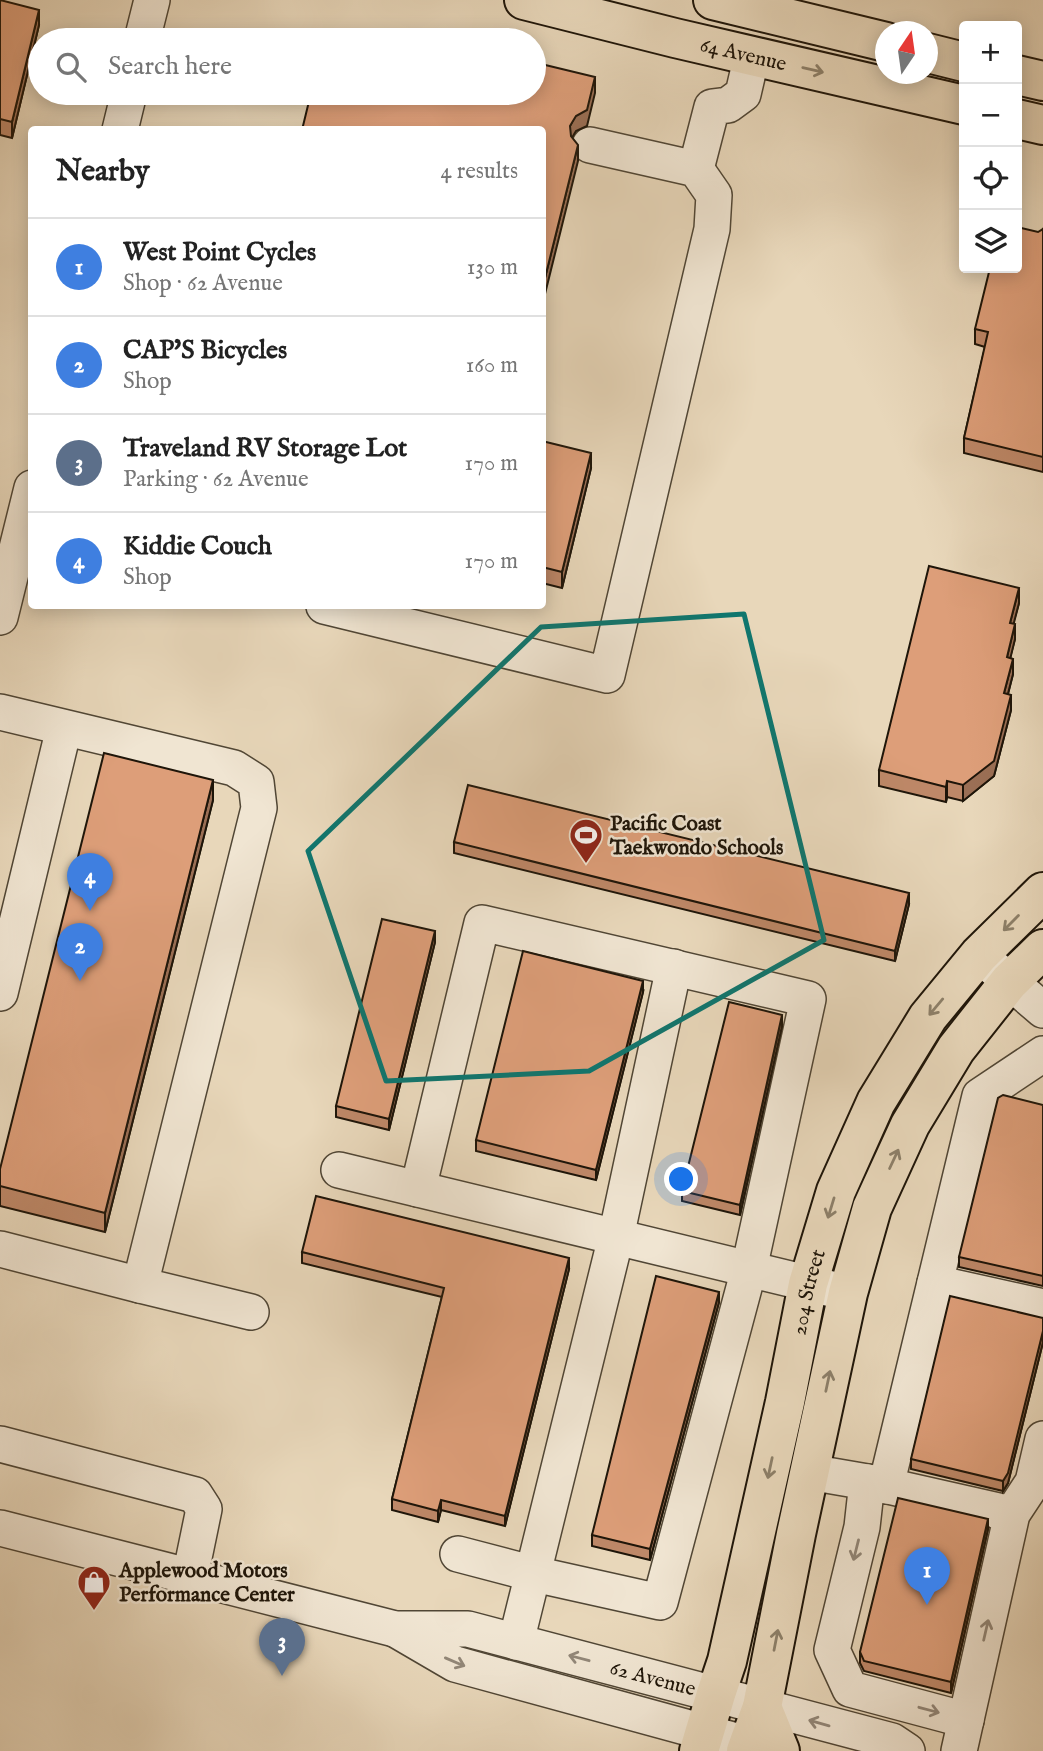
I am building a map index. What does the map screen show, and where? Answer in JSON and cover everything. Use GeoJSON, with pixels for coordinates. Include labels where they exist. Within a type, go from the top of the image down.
{"type":"FeatureCollection","features":[{"type":"Feature","properties":{"kind":"main road","name":"64 Avenue"},"geometry":{"type":"LineString","coordinates":[[524,0],[959,104]]}},
{"type":"Feature","properties":{"kind":"main road"},"geometry":{"type":"LineString","coordinates":[[565,10],[608,0]]}},
{"type":"Feature","properties":{"kind":"main road"},"geometry":{"type":"LineString","coordinates":[[713,0],[875,39]]}},
{"type":"Feature","properties":{"kind":"main road"},"geometry":{"type":"LineString","coordinates":[[938,56],[959,61]]}},
{"type":"Feature","properties":{"kind":"main road"},"geometry":{"type":"LineString","coordinates":[[1022,76],[1043,81]]}},
{"type":"Feature","properties":{"kind":"main road"},"geometry":{"type":"LineString","coordinates":[[1022,120],[1043,125]]}},
{"type":"Feature","properties":{"kind":"main road","name":"204 Street"},"geometry":{"type":"LineString","coordinates":[[702,1742],[729,1652],[785,1402],[808,1283],[836,1191],[876,1102],[928,1017],[979,955],[1043,892]]}},
{"type":"Feature","properties":{"kind":"main road","name":"204 Street"},"geometry":{"type":"LineString","coordinates":[[762,1707],[848,1293],[872,1208],[910,1125],[956,1049],[1009,982],[1043,949]]}},
{"type":"Feature","properties":{"kind":"main road"},"geometry":{"type":"LineString","coordinates":[[762,1707],[762,1749]]}},
{"type":"Feature","properties":{"kind":"street"},"geometry":{"type":"LineString","coordinates":[[145,28],[152,0]]}},
{"type":"Feature","properties":{"kind":"street"},"geometry":{"type":"LineString","coordinates":[[696,169],[712,107],[729,105],[743,94],[752,55]]}},
{"type":"Feature","properties":{"kind":"street"},"geometry":{"type":"LineString","coordinates":[[121,126],[126,105]]}},
{"type":"Feature","properties":{"kind":"street"},"geometry":{"type":"LineString","coordinates":[[336,609],[607,675],[712,229],[714,195],[696,169],[590,145]]}},
{"type":"Feature","properties":{"kind":"street"},"geometry":{"type":"LineString","coordinates":[[0,617],[26,533]]}},
{"type":"Feature","properties":{"kind":"street"},"geometry":{"type":"LineString","coordinates":[[0,712],[234,768],[256,782],[259,808],[140,1285]]}},
{"type":"Feature","properties":{"kind":"street"},"geometry":{"type":"LineString","coordinates":[[0,993],[64,728]]}},
{"type":"Feature","properties":{"kind":"street"},"geometry":{"type":"LineString","coordinates":[[418,1189],[482,923],[808,999],[748,1269],[660,1602],[458,1555]]}},
{"type":"Feature","properties":{"kind":"street"},"geometry":{"type":"LineString","coordinates":[[979,955],[1043,1010]]}},
{"type":"Feature","properties":{"kind":"street"},"geometry":{"type":"LineString","coordinates":[[516,1642],[616,1237],[674,967]]}},
{"type":"Feature","properties":{"kind":"street"},"geometry":{"type":"LineString","coordinates":[[1043,1054],[980,1096],[935,1283],[862,1527],[832,1650],[850,1689],[962,1736],[1012,1514],[1033,1482],[1043,1439]]}},
{"type":"Feature","properties":{"kind":"street"},"geometry":{"type":"LineString","coordinates":[[339,1170],[848,1293]]}},
{"type":"Feature","properties":{"kind":"street"},"geometry":{"type":"LineString","coordinates":[[0,1249],[251,1311]]}},
{"type":"Feature","properties":{"kind":"street"},"geometry":{"type":"LineString","coordinates":[[935,1283],[1043,1307]]}},
{"type":"Feature","properties":{"kind":"street"},"geometry":{"type":"LineString","coordinates":[[0,1444],[195,1494],[204,1509],[190,1577]]}},
{"type":"Feature","properties":{"kind":"street"},"geometry":{"type":"LineString","coordinates":[[809,1472],[1012,1514]]}},
{"type":"Feature","properties":{"kind":"street","name":"62 Avenue"},"geometry":{"type":"LineString","coordinates":[[0,1528],[395,1629],[468,1629],[892,1741],[907,1751]]}},
{"type":"Feature","properties":{"kind":"street","name":"62 Avenue"},"geometry":{"type":"LineString","coordinates":[[395,1629],[455,1664],[663,1720],[702,1742],[762,1749]]}},
{"type":"Feature","properties":{"kind":"highlighted area"},"geometry":{"type":"Polygon","coordinates":[[[744,614],[824,940],[589,1071],[386,1081],[308,851],[541,627],[744,614]]]}},
{"type":"Feature","properties":{"kind":"building"},"geometry":{"type":"Polygon","coordinates":[[[0,0],[39,10],[35,28],[28,28],[28,56],[12,122],[0,119],[0,0]]]}},
{"type":"Feature","properties":{"kind":"building"},"geometry":{"type":"Polygon","coordinates":[[[546,65],[595,77],[587,110],[576,116],[570,126],[571,136],[578,145],[546,274],[546,126],[303,126],[308,105],[546,105],[546,65]]]}},
{"type":"Feature","properties":{"kind":"building"},"geometry":{"type":"Polygon","coordinates":[[[1022,228],[1038,232],[1043,229],[1043,457],[964,438],[988,332],[975,329],[989,273],[1022,273],[1022,228]]]}},
{"type":"Feature","properties":{"kind":"building"},"geometry":{"type":"Polygon","coordinates":[[[546,442],[591,453],[562,572],[546,568],[546,442]]]}},
{"type":"Feature","properties":{"kind":"building"},"geometry":{"type":"Polygon","coordinates":[[[929,566],[1019,588],[1010,623],[1015,624],[1007,657],[1013,659],[1004,693],[1011,695],[994,761],[963,785],[947,781],[946,787],[879,770],[929,566]]]}},
{"type":"Feature","properties":{"kind":"building"},"geometry":{"type":"Polygon","coordinates":[[[104,753],[213,780],[105,1213],[0,1186],[0,1169],[104,753]]]}},
{"type":"Feature","properties":{"kind":"building"},"geometry":{"type":"Polygon","coordinates":[[[468,785],[909,893],[895,951],[454,842],[468,785]]]}},
{"type":"Feature","properties":{"kind":"building"},"geometry":{"type":"Polygon","coordinates":[[[382,919],[435,931],[389,1119],[336,1106],[382,919]]]}},
{"type":"Feature","properties":{"kind":"building"},"geometry":{"type":"Polygon","coordinates":[[[523,951],[643,981],[596,1170],[476,1140],[523,951]]]}},
{"type":"Feature","properties":{"kind":"building"},"geometry":{"type":"Polygon","coordinates":[[[729,1002],[782,1015],[740,1205],[682,1191],[729,1002]]]}},
{"type":"Feature","properties":{"kind":"building"},"geometry":{"type":"Polygon","coordinates":[[[1003,1095],[1043,1105],[1043,1276],[959,1257],[998,1098],[1003,1095]]]}},
{"type":"Feature","properties":{"kind":"building"},"geometry":{"type":"Polygon","coordinates":[[[316,1196],[569,1258],[505,1516],[441,1500],[438,1511],[392,1499],[444,1288],[302,1252],[316,1196]]]}},
{"type":"Feature","properties":{"kind":"building"},"geometry":{"type":"Polygon","coordinates":[[[656,1276],[719,1292],[650,1549],[592,1535],[656,1276]]]}},
{"type":"Feature","properties":{"kind":"building"},"geometry":{"type":"Polygon","coordinates":[[[950,1296],[1043,1318],[1043,1331],[1008,1473],[1003,1481],[911,1459],[950,1296]]]}},
{"type":"Feature","properties":{"kind":"building"},"geometry":{"type":"Polygon","coordinates":[[[898,1498],[988,1519],[951,1682],[864,1661],[860,1652],[898,1498]]]}},
{"type":"Feature","properties":{"kind":"place","name":"Pacific Coast Taekwondo Schools"},"geometry":{"type":"Point","coordinates":[586,865]}},
{"type":"Feature","properties":{"kind":"place","name":"Kiddie Couch"},"geometry":{"type":"Point","coordinates":[90,911]}},
{"type":"Feature","properties":{"kind":"place","name":"CAP'S Bicycles"},"geometry":{"type":"Point","coordinates":[80,981]}},
{"type":"Feature","properties":{"kind":"place","name":"West Point Cycles"},"geometry":{"type":"Point","coordinates":[927,1605]}},
{"type":"Feature","properties":{"kind":"place","name":"Applewood Motors Performance Center"},"geometry":{"type":"Point","coordinates":[94,1612]}},
{"type":"Feature","properties":{"kind":"place","name":"Traveland RV Storage Lot"},"geometry":{"type":"Point","coordinates":[282,1676]}}]}
